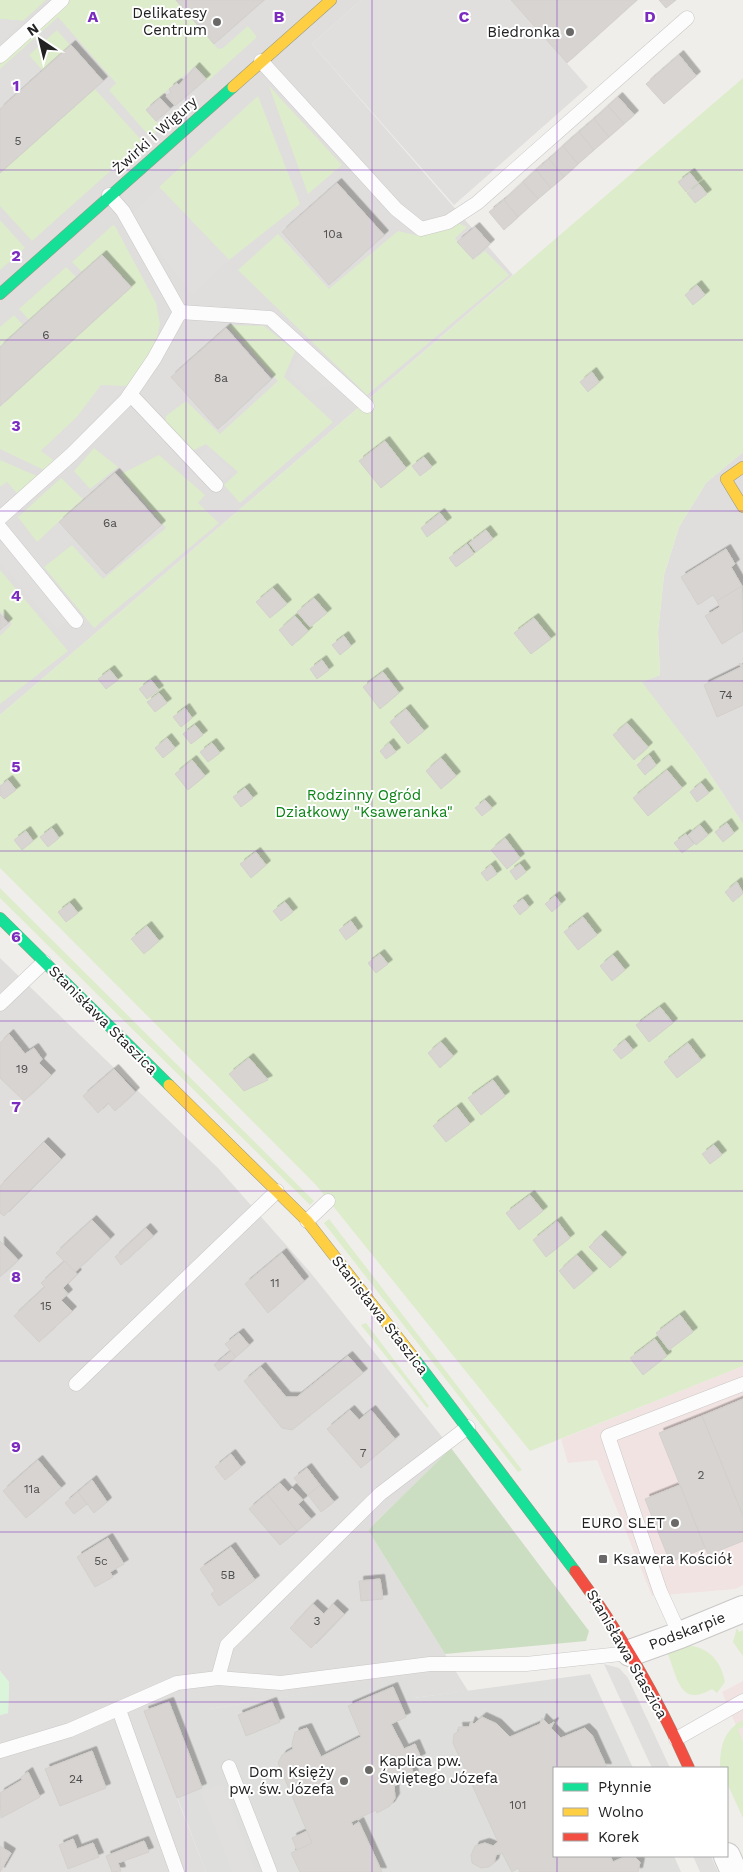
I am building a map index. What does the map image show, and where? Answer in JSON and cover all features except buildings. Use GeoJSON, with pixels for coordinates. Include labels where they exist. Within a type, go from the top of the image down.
{"type":"FeatureCollection","features":[{"type":"Feature","properties":{"kind":"street","name":"Żwirki i Wigury"},"geometry":{"type":"LineString","coordinates":[[0,294],[261,61],[323,2]]}},
{"type":"Feature","properties":{"kind":"street"},"geometry":{"type":"LineString","coordinates":[[743,468],[726,479],[743,508]]}},
{"type":"Feature","properties":{"kind":"street","name":"Stanisława Staszica"},"geometry":{"type":"LineString","coordinates":[[0,918],[307,1222],[468,1427],[608,1616],[676,1739],[689,1767]]}},
{"type":"Feature","properties":{"kind":"street","name":"Podskarpie"},"geometry":{"type":"LineString","coordinates":[[630,1653],[743,1609]]}},
{"type":"Feature","properties":{"kind":"street"},"geometry":{"type":"LineString","coordinates":[[727,1857],[734,1872]]}},
{"type":"Feature","properties":{"kind":"lane"},"geometry":{"type":"LineString","coordinates":[[0,56],[62,0]]}},
{"type":"Feature","properties":{"kind":"lane"},"geometry":{"type":"LineString","coordinates":[[261,61],[396,209],[421,229],[448,222],[477,203],[687,18]]}},
{"type":"Feature","properties":{"kind":"lane"},"geometry":{"type":"LineString","coordinates":[[110,195],[123,211],[180,312]]}},
{"type":"Feature","properties":{"kind":"lane"},"geometry":{"type":"LineString","coordinates":[[0,518],[72,454],[130,394],[154,359],[180,312]]}},
{"type":"Feature","properties":{"kind":"lane"},"geometry":{"type":"LineString","coordinates":[[180,312],[270,318],[367,406]]}},
{"type":"Feature","properties":{"kind":"lane"},"geometry":{"type":"LineString","coordinates":[[130,394],[216,485]]}},
{"type":"Feature","properties":{"kind":"lane"},"geometry":{"type":"LineString","coordinates":[[0,528],[76,621]]}},
{"type":"Feature","properties":{"kind":"lane"},"geometry":{"type":"LineString","coordinates":[[0,1004],[44,962]]}},
{"type":"Feature","properties":{"kind":"lane"},"geometry":{"type":"LineString","coordinates":[[76,1384],[277,1191]]}},
{"type":"Feature","properties":{"kind":"lane"},"geometry":{"type":"LineString","coordinates":[[307,1222],[328,1201]]}},
{"type":"Feature","properties":{"kind":"lane"},"geometry":{"type":"LineString","coordinates":[[680,1635],[660,1592],[608,1436],[743,1384]]}},
{"type":"Feature","properties":{"kind":"lane"},"geometry":{"type":"LineString","coordinates":[[218,1678],[227,1645],[380,1494],[468,1427]]}},
{"type":"Feature","properties":{"kind":"lane"},"geometry":{"type":"LineString","coordinates":[[0,1750],[70,1730],[177,1683],[218,1678],[281,1683],[430,1664],[526,1664],[630,1653]]}},
{"type":"Feature","properties":{"kind":"lane"},"geometry":{"type":"LineString","coordinates":[[676,1739],[743,1701]]}},
{"type":"Feature","properties":{"kind":"lane"},"geometry":{"type":"LineString","coordinates":[[119,1710],[177,1872]]}},
{"type":"Feature","properties":{"kind":"lane"},"geometry":{"type":"LineString","coordinates":[[230,1767],[270,1872]]}},
{"type":"Feature","properties":{"kind":"shaded area"},"geometry":{"type":"Polygon","coordinates":[[[0,0],[361,0],[312,44],[513,275],[0,715],[0,0]]]}},
{"type":"Feature","properties":{"kind":"shaded area"},"geometry":{"type":"Polygon","coordinates":[[[361,0],[511,0],[588,87],[454,205],[312,44],[361,0]]]}},
{"type":"Feature","properties":{"kind":"shaded area"},"geometry":{"type":"Polygon","coordinates":[[[0,19],[23,21],[0,42],[0,19]]]}},
{"type":"Feature","properties":{"kind":"shaded area"},"geometry":{"type":"Polygon","coordinates":[[[159,187],[229,260],[193,295],[130,215],[159,187]]]}},
{"type":"Feature","properties":{"kind":"shaded area"},"geometry":{"type":"Polygon","coordinates":[[[301,346],[340,382],[308,393],[289,377],[301,346]]]}},
{"type":"Feature","properties":{"kind":"shaded area"},"geometry":{"type":"Polygon","coordinates":[[[101,385],[127,386],[55,461],[41,451],[77,417],[101,385]]]}},
{"type":"Feature","properties":{"kind":"shaded area"},"geometry":{"type":"Polygon","coordinates":[[[208,447],[234,472],[216,485],[193,461],[208,447]]]}},
{"type":"Feature","properties":{"kind":"shaded area"},"geometry":{"type":"Polygon","coordinates":[[[743,452],[743,824],[698,756],[641,682],[660,675],[658,632],[664,575],[679,527],[706,483],[743,452]]]}},
{"type":"Feature","properties":{"kind":"shaded area"},"geometry":{"type":"Polygon","coordinates":[[[7,482],[18,495],[0,509],[0,487],[7,482]]]}},
{"type":"Feature","properties":{"kind":"shaded area"},"geometry":{"type":"Polygon","coordinates":[[[8,538],[73,617],[57,630],[0,562],[0,545],[8,538]]]}},
{"type":"Feature","properties":{"kind":"shaded area"},"geometry":{"type":"Polygon","coordinates":[[[0,958],[218,1168],[310,1272],[451,1448],[368,1530],[468,1691],[413,1698],[404,1678],[209,1709],[177,1798],[206,1872],[0,1872],[0,1715],[8,1713],[9,1682],[0,1671],[0,958]]]}},
{"type":"Feature","properties":{"kind":"shaded area"},"geometry":{"type":"Polygon","coordinates":[[[743,1366],[743,1585],[735,1589],[652,1596],[597,1460],[568,1463],[561,1439],[743,1366]]]}},
{"type":"Feature","properties":{"kind":"shaded area"},"geometry":{"type":"Polygon","coordinates":[[[604,1664],[619,1668],[628,1678],[670,1767],[652,1767],[604,1664]]]}},
{"type":"Feature","properties":{"kind":"shaded area"},"geometry":{"type":"Polygon","coordinates":[[[590,1674],[633,1767],[553,1767],[553,1857],[674,1857],[681,1872],[206,1872],[144,1711],[190,1695],[209,1709],[405,1677],[414,1698],[590,1674]]]}},
{"type":"Feature","properties":{"kind":"shaded area"},"geometry":{"type":"Polygon","coordinates":[[[743,1681],[743,1742],[722,1692],[743,1681]]]}},
{"type":"Feature","properties":{"kind":"shaded area"},"geometry":{"type":"Polygon","coordinates":[[[222,1784],[256,1872],[232,1872],[201,1792],[222,1784]]]}},
{"type":"Feature","properties":{"kind":"shaded area"},"geometry":{"type":"Polygon","coordinates":[[[693,1857],[711,1857],[718,1872],[700,1872],[693,1857]]]}},
{"type":"Feature","properties":{"kind":"green space"},"geometry":{"type":"Polygon","coordinates":[[[0,0],[46,0],[23,21],[0,19],[0,0]]]}},
{"type":"Feature","properties":{"kind":"green space"},"geometry":{"type":"Polygon","coordinates":[[[70,0],[175,0],[218,49],[223,48],[248,26],[257,37],[208,81],[195,66],[146,109],[161,128],[150,137],[109,90],[116,83],[58,17],[0,69],[0,63],[70,0]]]}},
{"type":"Feature","properties":{"kind":"green space"},"geometry":{"type":"Polygon","coordinates":[[[57,30],[70,45],[42,70],[29,55],[57,30]]]}},
{"type":"Feature","properties":{"kind":"green space","name":"Rodzinny Ogród Działkowy \"Ksaweranka\""},"geometry":{"type":"Polygon","coordinates":[[[743,78],[743,452],[706,483],[679,527],[664,575],[658,632],[660,675],[642,682],[698,756],[743,824],[743,1366],[530,1451],[316,1185],[0,868],[0,715],[743,78]]]}},
{"type":"Feature","properties":{"kind":"green space"},"geometry":{"type":"Polygon","coordinates":[[[269,86],[342,165],[308,194],[269,86]]]}},
{"type":"Feature","properties":{"kind":"green space"},"geometry":{"type":"Polygon","coordinates":[[[95,89],[143,142],[32,241],[0,206],[0,173],[95,89]]]}},
{"type":"Feature","properties":{"kind":"green space"},"geometry":{"type":"Polygon","coordinates":[[[258,96],[300,204],[229,260],[159,187],[258,96]]]}},
{"type":"Feature","properties":{"kind":"green space"},"geometry":{"type":"Polygon","coordinates":[[[0,220],[25,248],[0,270],[0,220]]]}},
{"type":"Feature","properties":{"kind":"green space"},"geometry":{"type":"Polygon","coordinates":[[[455,222],[467,227],[455,238],[473,260],[485,251],[509,275],[367,395],[238,270],[278,234],[329,289],[398,231],[419,236],[455,222]]]}},
{"type":"Feature","properties":{"kind":"green space"},"geometry":{"type":"Polygon","coordinates":[[[113,225],[156,303],[160,324],[155,346],[127,386],[102,386],[77,417],[41,451],[55,461],[46,471],[0,449],[0,407],[132,287],[102,254],[82,272],[72,262],[113,225]]]}},
{"type":"Feature","properties":{"kind":"green space"},"geometry":{"type":"Polygon","coordinates":[[[66,267],[76,277],[29,320],[19,309],[66,267]]]}},
{"type":"Feature","properties":{"kind":"green space"},"geometry":{"type":"Polygon","coordinates":[[[14,315],[23,325],[0,346],[0,327],[14,315]]]}},
{"type":"Feature","properties":{"kind":"green space"},"geometry":{"type":"Polygon","coordinates":[[[228,325],[264,326],[295,351],[284,377],[333,422],[240,503],[224,485],[238,472],[206,444],[188,453],[166,428],[166,416],[186,401],[220,434],[278,381],[228,325]]]}},
{"type":"Feature","properties":{"kind":"green space"},"geometry":{"type":"Polygon","coordinates":[[[94,448],[118,467],[90,489],[74,471],[94,448]]]}},
{"type":"Feature","properties":{"kind":"green space"},"geometry":{"type":"Polygon","coordinates":[[[159,455],[205,495],[198,503],[219,523],[94,628],[44,567],[72,545],[103,579],[166,528],[121,474],[159,455]]]}},
{"type":"Feature","properties":{"kind":"green space"},"geometry":{"type":"Polygon","coordinates":[[[0,460],[39,477],[18,495],[7,482],[0,487],[0,460]]]}},
{"type":"Feature","properties":{"kind":"green space"},"geometry":{"type":"Polygon","coordinates":[[[61,478],[83,499],[37,542],[18,517],[61,478]]]}},
{"type":"Feature","properties":{"kind":"green space"},"geometry":{"type":"Polygon","coordinates":[[[0,570],[68,651],[0,704],[0,636],[12,624],[0,611],[0,570]]]}},
{"type":"Feature","properties":{"kind":"green space"},"geometry":{"type":"Polygon","coordinates":[[[0,888],[314,1201],[310,1205],[0,898],[0,888]]]}},
{"type":"Feature","properties":{"kind":"green space"},"geometry":{"type":"Polygon","coordinates":[[[329,1219],[522,1470],[518,1472],[324,1223],[329,1219]]]}},
{"type":"Feature","properties":{"kind":"green space"},"geometry":{"type":"Polygon","coordinates":[[[366,1323],[429,1406],[427,1408],[361,1325],[366,1323]]]}},
{"type":"Feature","properties":{"kind":"green space"},"geometry":{"type":"Polygon","coordinates":[[[451,1448],[589,1631],[586,1641],[445,1654],[368,1530],[451,1448]]]}},
{"type":"Feature","properties":{"kind":"green space"},"geometry":{"type":"Polygon","coordinates":[[[737,1628],[739,1632],[743,1630],[743,1656],[733,1642],[737,1628]]]}},
{"type":"Feature","properties":{"kind":"green space"},"geometry":{"type":"Polygon","coordinates":[[[686,1645],[694,1646],[707,1652],[717,1661],[725,1682],[717,1693],[712,1689],[693,1695],[681,1687],[667,1652],[686,1645]]]}},
{"type":"Feature","properties":{"kind":"green space"},"geometry":{"type":"Polygon","coordinates":[[[0,1671],[9,1682],[8,1713],[0,1715],[0,1671]]]}},
{"type":"Feature","properties":{"kind":"green space"},"geometry":{"type":"Polygon","coordinates":[[[743,1720],[743,1727],[738,1729],[743,1742],[743,1818],[728,1785],[728,1767],[720,1767],[724,1740],[736,1724],[743,1720]]]}},
{"type":"Feature","properties":{"kind":"traffic: fast"},"geometry":{"type":"LineString","coordinates":[[0,294],[233,87]]}},
{"type":"Feature","properties":{"kind":"traffic: fast"},"geometry":{"type":"LineString","coordinates":[[0,918],[169,1085]]}},
{"type":"Feature","properties":{"kind":"traffic: fast"},"geometry":{"type":"LineString","coordinates":[[414,1358],[575,1571]]}},
{"type":"Feature","properties":{"kind":"traffic: slow"},"geometry":{"type":"LineString","coordinates":[[233,87],[331,0]]}},
{"type":"Feature","properties":{"kind":"traffic: slow"},"geometry":{"type":"LineString","coordinates":[[743,467],[726,479],[743,507]]}},
{"type":"Feature","properties":{"kind":"traffic: slow"},"geometry":{"type":"LineString","coordinates":[[169,1085],[307,1221],[414,1358]]}},
{"type":"Feature","properties":{"kind":"traffic: jam"},"geometry":{"type":"LineString","coordinates":[[575,1571],[592,1594],[637,1666],[689,1767]]}},
{"type":"Feature","properties":{"kind":"place","name":"Delikatesy Centrum"},"geometry":{"type":"Point","coordinates":[217,22]}},
{"type":"Feature","properties":{"kind":"place","name":"Biedronka"},"geometry":{"type":"Point","coordinates":[570,32]}},
{"type":"Feature","properties":{"kind":"place","name":"EURO SLET"},"geometry":{"type":"Point","coordinates":[675,1523]}},
{"type":"Feature","properties":{"kind":"place","name":"Ksawera Kościół"},"geometry":{"type":"Point","coordinates":[603,1559]}},
{"type":"Feature","properties":{"kind":"place","name":"Kaplica pw. Świętego Józefa"},"geometry":{"type":"Point","coordinates":[369,1770]}},
{"type":"Feature","properties":{"kind":"place","name":"Dom Księży pw. św. Józefa"},"geometry":{"type":"Point","coordinates":[344,1781]}}]}
